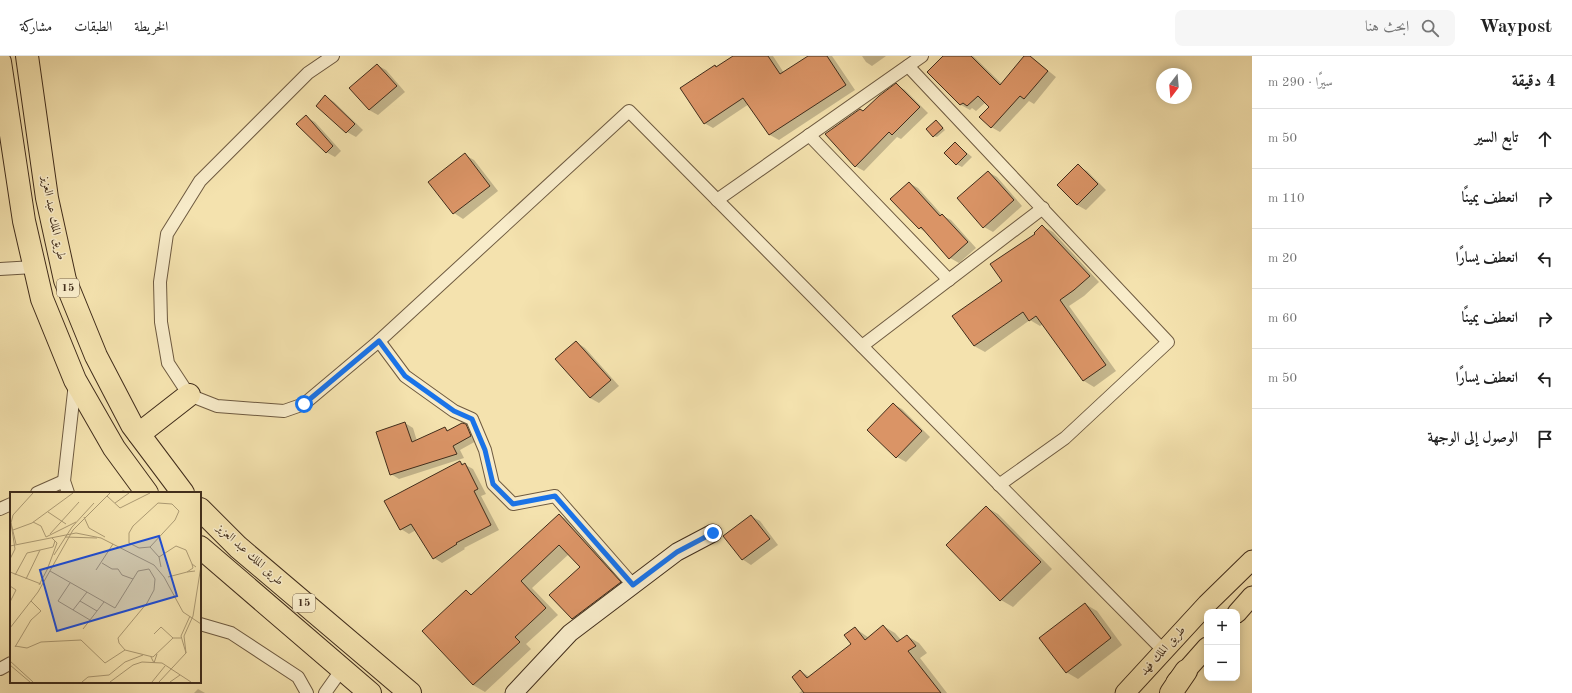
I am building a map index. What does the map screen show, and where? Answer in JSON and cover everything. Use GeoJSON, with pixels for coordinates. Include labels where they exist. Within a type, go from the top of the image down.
{"type":"FeatureCollection","features":[{"type":"Feature","properties":{"kind":"highway","name":"طريق الملك عبد العزيز"},"geometry":{"type":"LineString","coordinates":[[27,56],[47,198],[65,280],[96,356],[132,425],[182,492]]}},
{"type":"Feature","properties":{"kind":"highway","name":"15"},"geometry":{"type":"LineString","coordinates":[[0,62],[24,220],[42,299],[75,380],[114,448],[146,492]]}},
{"type":"Feature","properties":{"kind":"highway"},"geometry":{"type":"LineString","coordinates":[[139,434],[189,395]]}},
{"type":"Feature","properties":{"kind":"highway","name":"طريق الملك عبد العزيز"},"geometry":{"type":"LineString","coordinates":[[201,511],[238,547],[410,693]]}},
{"type":"Feature","properties":{"kind":"highway","name":"15"},"geometry":{"type":"LineString","coordinates":[[201,548],[370,693]]}},
{"type":"Feature","properties":{"kind":"highway"},"geometry":{"type":"LineString","coordinates":[[1171,693],[1186,671]]}},
{"type":"Feature","properties":{"kind":"main road","name":"طريق الملك فهد"},"geometry":{"type":"LineString","coordinates":[[1125,693],[1206,604],[1252,560]]}},
{"type":"Feature","properties":{"kind":"main road"},"geometry":{"type":"LineString","coordinates":[[1240,610],[1252,596]]}},
{"type":"Feature","properties":{"kind":"main road"},"geometry":{"type":"LineString","coordinates":[[1165,693],[1204,650]]}},
{"type":"Feature","properties":{"kind":"street"},"geometry":{"type":"LineString","coordinates":[[333,56],[308,73],[200,181],[167,234],[160,282],[161,322],[168,363],[189,395],[217,406],[284,411],[304,404],[379,341],[629,111],[1163,650]]}},
{"type":"Feature","properties":{"kind":"street"},"geometry":{"type":"LineString","coordinates":[[717,200],[922,56]]}},
{"type":"Feature","properties":{"kind":"street"},"geometry":{"type":"LineString","coordinates":[[908,66],[1168,342],[1065,438],[998,485]]}},
{"type":"Feature","properties":{"kind":"street"},"geometry":{"type":"LineString","coordinates":[[809,135],[949,280]]}},
{"type":"Feature","properties":{"kind":"street"},"geometry":{"type":"LineString","coordinates":[[862,346],[1043,208]]}},
{"type":"Feature","properties":{"kind":"street"},"geometry":{"type":"LineString","coordinates":[[0,269],[34,267]]}},
{"type":"Feature","properties":{"kind":"street"},"geometry":{"type":"LineString","coordinates":[[379,341],[405,376],[454,411],[472,419],[485,450],[493,484],[513,504],[555,496],[633,585]]}},
{"type":"Feature","properties":{"kind":"street"},"geometry":{"type":"LineString","coordinates":[[68,492],[64,481],[75,380]]}},
{"type":"Feature","properties":{"kind":"street"},"geometry":{"type":"LineString","coordinates":[[38,492],[64,481]]}},
{"type":"Feature","properties":{"kind":"street"},"geometry":{"type":"LineString","coordinates":[[0,509],[10,504]]}},
{"type":"Feature","properties":{"kind":"street"},"geometry":{"type":"LineString","coordinates":[[514,693],[570,633],[677,552],[713,533]]}},
{"type":"Feature","properties":{"kind":"street"},"geometry":{"type":"LineString","coordinates":[[201,624],[237,637],[298,677],[307,693]]}},
{"type":"Feature","properties":{"kind":"street"},"geometry":{"type":"LineString","coordinates":[[0,669],[10,664]]}},
{"type":"Feature","properties":{"kind":"street"},"geometry":{"type":"LineString","coordinates":[[325,693],[342,669]]}},
{"type":"Feature","properties":{"kind":"building"},"geometry":{"type":"Polygon","coordinates":[[[733,56],[768,56],[780,74],[808,56],[827,56],[846,85],[769,135],[743,98],[704,124],[680,88],[715,65],[716,67],[733,56]]]}},
{"type":"Feature","properties":{"kind":"building"},"geometry":{"type":"Polygon","coordinates":[[[943,56],[971,56],[1000,85],[1024,56],[1030,56],[1048,71],[1024,99],[1020,96],[991,128],[979,117],[989,107],[978,96],[967,106],[963,103],[960,105],[927,72],[943,56]]]}},
{"type":"Feature","properties":{"kind":"building"},"geometry":{"type":"Polygon","coordinates":[[[377,64],[397,86],[369,110],[349,88],[377,64]]]}},
{"type":"Feature","properties":{"kind":"building"},"geometry":{"type":"Polygon","coordinates":[[[896,83],[920,107],[892,135],[889,132],[855,167],[825,134],[860,109],[863,111],[896,83]]]}},
{"type":"Feature","properties":{"kind":"building"},"geometry":{"type":"Polygon","coordinates":[[[325,95],[355,124],[346,133],[316,106],[325,95]]]}},
{"type":"Feature","properties":{"kind":"building"},"geometry":{"type":"Polygon","coordinates":[[[306,115],[333,146],[326,153],[296,124],[306,115]]]}},
{"type":"Feature","properties":{"kind":"building"},"geometry":{"type":"Polygon","coordinates":[[[936,120],[943,128],[933,137],[926,129],[936,120]]]}},
{"type":"Feature","properties":{"kind":"building"},"geometry":{"type":"Polygon","coordinates":[[[955,142],[967,154],[956,165],[944,153],[955,142]]]}},
{"type":"Feature","properties":{"kind":"building"},"geometry":{"type":"Polygon","coordinates":[[[465,153],[490,186],[453,214],[428,182],[465,153]]]}},
{"type":"Feature","properties":{"kind":"building"},"geometry":{"type":"Polygon","coordinates":[[[1078,164],[1098,184],[1077,205],[1057,185],[1078,164]]]}},
{"type":"Feature","properties":{"kind":"building"},"geometry":{"type":"Polygon","coordinates":[[[988,171],[1014,200],[983,228],[957,198],[988,171]]]}},
{"type":"Feature","properties":{"kind":"building"},"geometry":{"type":"Polygon","coordinates":[[[909,182],[940,216],[942,214],[968,242],[949,259],[921,227],[919,229],[890,199],[909,182]]]}},
{"type":"Feature","properties":{"kind":"building"},"geometry":{"type":"Polygon","coordinates":[[[1042,225],[1090,276],[1060,300],[1106,365],[1083,381],[1036,316],[1029,321],[1023,312],[974,346],[952,316],[1002,281],[990,264],[1035,234],[1034,233],[1042,225]]]}},
{"type":"Feature","properties":{"kind":"building"},"geometry":{"type":"Polygon","coordinates":[[[576,341],[611,380],[590,398],[555,359],[576,341]]]}},
{"type":"Feature","properties":{"kind":"building"},"geometry":{"type":"Polygon","coordinates":[[[893,403],[922,431],[896,458],[867,430],[893,403]]]}},
{"type":"Feature","properties":{"kind":"building"},"geometry":{"type":"Polygon","coordinates":[[[405,422],[412,442],[445,427],[447,431],[462,423],[466,424],[471,436],[453,446],[457,454],[390,475],[376,432],[405,422]]]}},
{"type":"Feature","properties":{"kind":"building"},"geometry":{"type":"Polygon","coordinates":[[[460,461],[462,465],[465,463],[478,489],[474,491],[491,525],[456,543],[457,544],[433,559],[411,524],[400,530],[384,501],[460,461]]]}},
{"type":"Feature","properties":{"kind":"building"},"geometry":{"type":"Polygon","coordinates":[[[986,506],[1041,562],[1000,601],[946,545],[986,506]]]}},
{"type":"Feature","properties":{"kind":"building"},"geometry":{"type":"Polygon","coordinates":[[[559,514],[621,582],[572,619],[549,595],[580,567],[559,545],[521,581],[546,608],[515,637],[520,642],[473,685],[422,631],[466,590],[471,595],[559,514]]]}},
{"type":"Feature","properties":{"kind":"building"},"geometry":{"type":"Polygon","coordinates":[[[751,515],[770,539],[742,560],[723,536],[751,515]]]}},
{"type":"Feature","properties":{"kind":"building"},"geometry":{"type":"Polygon","coordinates":[[[1085,603],[1111,638],[1066,673],[1039,638],[1085,603]]]}},
{"type":"Feature","properties":{"kind":"building"},"geometry":{"type":"Polygon","coordinates":[[[883,625],[897,642],[907,635],[916,646],[908,651],[941,693],[804,693],[792,677],[800,670],[807,678],[851,644],[844,635],[855,627],[865,640],[883,625]]]}},
{"type":"Feature","properties":{"kind":"route"},"geometry":{"type":"LineString","coordinates":[[304,404],[379,341],[405,376],[454,411],[472,419],[485,450],[493,484],[513,504],[555,496],[633,585],[677,552],[713,533]]}}]}
